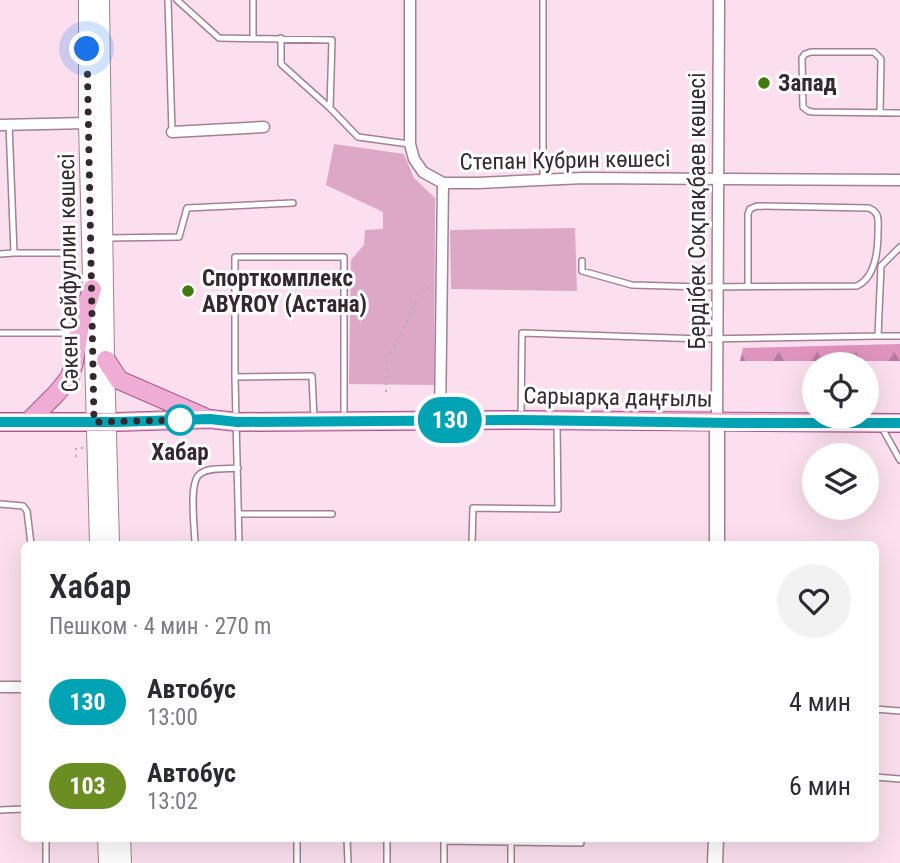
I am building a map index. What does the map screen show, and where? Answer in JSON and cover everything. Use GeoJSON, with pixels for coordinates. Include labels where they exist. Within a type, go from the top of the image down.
{"type":"FeatureCollection","features":[{"type":"Feature","properties":{"kind":"main road","name":"Сәкен Сейфуллин көшесі"},"geometry":{"type":"LineString","coordinates":[[87,0],[87,123],[92,289],[111,541]]}},
{"type":"Feature","properties":{"kind":"main road","name":"Сәкен Сейфуллин көшесі"},"geometry":{"type":"LineString","coordinates":[[98,541],[101,422],[106,360],[101,0]]}},
{"type":"Feature","properties":{"kind":"main road"},"geometry":{"type":"LineString","coordinates":[[28,422],[70,377],[78,333],[92,289]]}},
{"type":"Feature","properties":{"kind":"main road"},"geometry":{"type":"LineString","coordinates":[[106,360],[119,380],[210,419]]}},
{"type":"Feature","properties":{"kind":"main road","name":"Сарыарқа даңғылы"},"geometry":{"type":"LineString","coordinates":[[0,422],[210,419],[237,422],[557,420],[802,423]]}},
{"type":"Feature","properties":{"kind":"main road","name":"Сарыарқа даңғылы"},"geometry":{"type":"LineString","coordinates":[[879,423],[900,423]]}},
{"type":"Feature","properties":{"kind":"main road"},"geometry":{"type":"LineString","coordinates":[[106,842],[107,863]]}},
{"type":"Feature","properties":{"kind":"main road"},"geometry":{"type":"LineString","coordinates":[[122,842],[123,863]]}},
{"type":"Feature","properties":{"kind":"street","name":"Степан Кубрин көшесі"},"geometry":{"type":"LineString","coordinates":[[410,0],[410,144],[414,159],[423,172],[443,183],[584,178],[900,180]]}},
{"type":"Feature","properties":{"kind":"street","name":"Бердібек Соқпақбаев көшесі"},"geometry":{"type":"LineString","coordinates":[[717,422],[719,0]]}},
{"type":"Feature","properties":{"kind":"street"},"geometry":{"type":"LineString","coordinates":[[5,124],[87,123]]}},
{"type":"Feature","properties":{"kind":"street"},"geometry":{"type":"LineString","coordinates":[[172,132],[264,127]]}},
{"type":"Feature","properties":{"kind":"street"},"geometry":{"type":"LineString","coordinates":[[440,420],[443,183]]}},
{"type":"Feature","properties":{"kind":"street"},"geometry":{"type":"LineString","coordinates":[[717,422],[717,541]]}},
{"type":"Feature","properties":{"kind":"street"},"geometry":{"type":"LineString","coordinates":[[0,687],[21,687]]}},
{"type":"Feature","properties":{"kind":"street"},"geometry":{"type":"LineString","coordinates":[[715,863],[716,842]]}},
{"type":"Feature","properties":{"kind":"lane"},"geometry":{"type":"LineString","coordinates":[[167,0],[172,132]]}},
{"type":"Feature","properties":{"kind":"lane"},"geometry":{"type":"LineString","coordinates":[[177,0],[219,38],[332,40],[330,108]]}},
{"type":"Feature","properties":{"kind":"lane"},"geometry":{"type":"LineString","coordinates":[[253,0],[253,38]]}},
{"type":"Feature","properties":{"kind":"lane"},"geometry":{"type":"LineString","coordinates":[[543,0],[544,180]]}},
{"type":"Feature","properties":{"kind":"lane"},"geometry":{"type":"LineString","coordinates":[[281,38],[281,64],[358,137],[410,144]]}},
{"type":"Feature","properties":{"kind":"lane"},"geometry":{"type":"LineString","coordinates":[[880,113],[881,59],[874,51],[811,52],[802,58],[803,107],[808,111],[880,113],[900,113]]}},
{"type":"Feature","properties":{"kind":"lane"},"geometry":{"type":"LineString","coordinates":[[5,124],[14,253]]}},
{"type":"Feature","properties":{"kind":"lane"},"geometry":{"type":"LineString","coordinates":[[104,238],[179,237],[187,208],[293,203]]}},
{"type":"Feature","properties":{"kind":"lane"},"geometry":{"type":"LineString","coordinates":[[582,261],[582,271],[632,285],[716,286],[748,286],[857,286],[865,282],[878,251],[878,217],[875,211],[869,208],[757,206],[750,209],[748,286]]}},
{"type":"Feature","properties":{"kind":"lane"},"geometry":{"type":"LineString","coordinates":[[878,336],[881,266],[900,247]]}},
{"type":"Feature","properties":{"kind":"lane"},"geometry":{"type":"LineString","coordinates":[[0,254],[63,253]]}},
{"type":"Feature","properties":{"kind":"lane"},"geometry":{"type":"LineString","coordinates":[[239,541],[235,257],[344,257],[344,421]]}},
{"type":"Feature","properties":{"kind":"lane"},"geometry":{"type":"LineString","coordinates":[[0,333],[78,333]]}},
{"type":"Feature","properties":{"kind":"lane"},"geometry":{"type":"LineString","coordinates":[[521,420],[522,333],[717,339],[900,336]]}},
{"type":"Feature","properties":{"kind":"lane"},"geometry":{"type":"LineString","coordinates":[[235,377],[312,376],[314,421]]}},
{"type":"Feature","properties":{"kind":"lane"},"geometry":{"type":"LineString","coordinates":[[472,541],[473,508],[558,509],[557,420]]}},
{"type":"Feature","properties":{"kind":"lane"},"geometry":{"type":"LineString","coordinates":[[879,423],[900,460]]}},
{"type":"Feature","properties":{"kind":"lane"},"geometry":{"type":"LineString","coordinates":[[195,541],[193,491],[198,475],[212,470],[238,468]]}},
{"type":"Feature","properties":{"kind":"lane"},"geometry":{"type":"LineString","coordinates":[[0,504],[16,504],[27,510],[31,541]]}},
{"type":"Feature","properties":{"kind":"lane"},"geometry":{"type":"LineString","coordinates":[[240,514],[332,514]]}},
{"type":"Feature","properties":{"kind":"lane"},"geometry":{"type":"LineString","coordinates":[[879,709],[900,711]]}},
{"type":"Feature","properties":{"kind":"lane"},"geometry":{"type":"LineString","coordinates":[[879,777],[900,779]]}},
{"type":"Feature","properties":{"kind":"lane"},"geometry":{"type":"LineString","coordinates":[[0,810],[21,809]]}},
{"type":"Feature","properties":{"kind":"lane"},"geometry":{"type":"LineString","coordinates":[[46,842],[46,863]]}},
{"type":"Feature","properties":{"kind":"lane"},"geometry":{"type":"LineString","coordinates":[[297,842],[297,863]]}},
{"type":"Feature","properties":{"kind":"lane"},"geometry":{"type":"LineString","coordinates":[[347,842],[348,863]]}},
{"type":"Feature","properties":{"kind":"lane"},"geometry":{"type":"LineString","coordinates":[[387,842],[387,863]]}},
{"type":"Feature","properties":{"kind":"lane"},"geometry":{"type":"LineString","coordinates":[[444,842],[444,863]]}},
{"type":"Feature","properties":{"kind":"lane"},"geometry":{"type":"LineString","coordinates":[[511,842],[511,863]]}},
{"type":"Feature","properties":{"kind":"lane"},"geometry":{"type":"LineString","coordinates":[[557,842],[580,843]]}},
{"type":"Feature","properties":{"kind":"path"},"geometry":{"type":"LineString","coordinates":[[386,392],[387,355],[390,355],[422,288],[436,288]]}},
{"type":"Feature","properties":{"kind":"path"},"geometry":{"type":"LineString","coordinates":[[76,457],[76,448],[84,448]]}},
{"type":"Feature","properties":{"kind":"green space"},"geometry":{"type":"Polygon","coordinates":[[[900,344],[900,361],[879,361],[879,352],[802,352],[802,361],[740,361],[743,348],[900,344]]]}},
{"type":"Feature","properties":{"kind":"shaded area"},"geometry":{"type":"Polygon","coordinates":[[[334,144],[404,154],[414,178],[435,198],[434,385],[349,384],[351,260],[364,245],[365,230],[383,229],[383,212],[326,185],[334,144]]]}},
{"type":"Feature","properties":{"kind":"shaded area"},"geometry":{"type":"Polygon","coordinates":[[[575,228],[577,291],[451,289],[450,230],[575,228]]]}},
{"type":"Feature","properties":{"kind":"bus line","name":"130"},"geometry":{"type":"LineString","coordinates":[[0,422],[210,419],[237,422],[521,420],[900,423]]}},
{"type":"Feature","properties":{"kind":"place","name":"Запад"},"geometry":{"type":"Point","coordinates":[764,83]}},
{"type":"Feature","properties":{"kind":"place","name":"Спорткомплекс ABYROY (Астана)"},"geometry":{"type":"Point","coordinates":[188,291]}},
{"type":"Feature","properties":{"kind":"place","name":"Хабар"},"geometry":{"type":"Point","coordinates":[180,420]}},
{"type":"Feature","properties":{"kind":"route"},"geometry":{"type":"LineString","coordinates":[[87,49],[94,422],[187,420],[180,420]]}}]}
